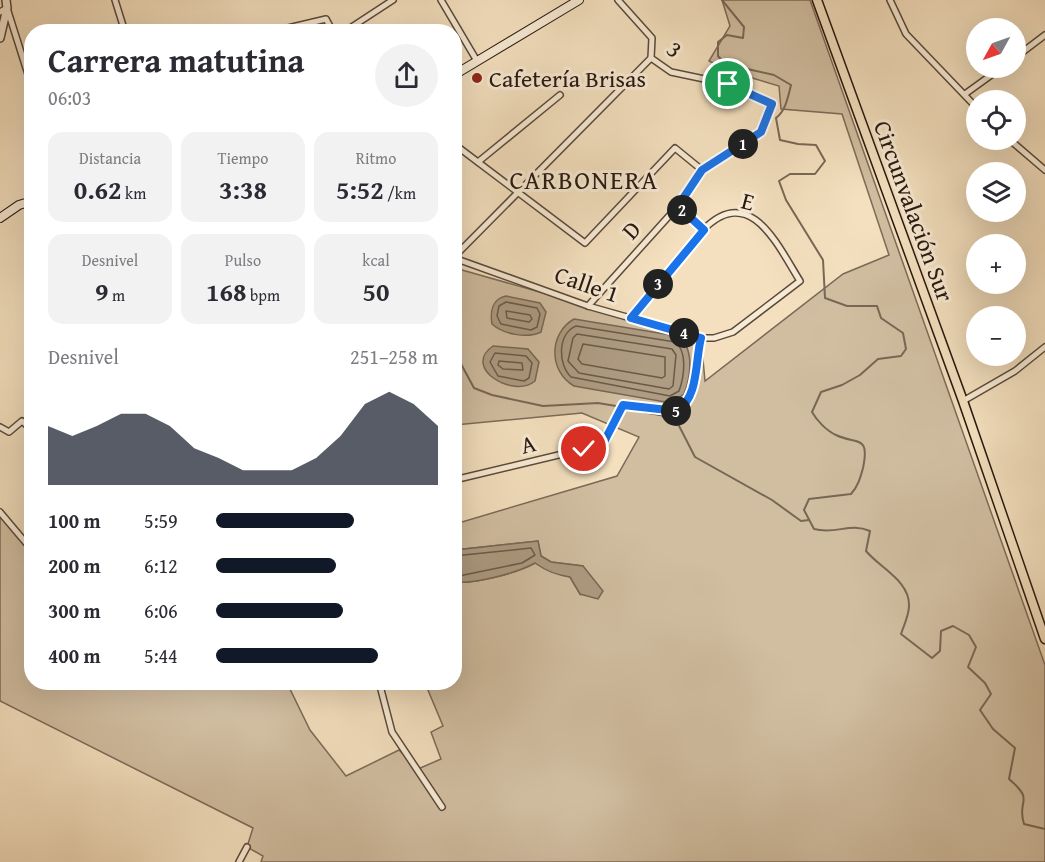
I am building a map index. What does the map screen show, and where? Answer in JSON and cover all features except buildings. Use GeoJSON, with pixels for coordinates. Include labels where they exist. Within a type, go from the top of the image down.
{"type":"FeatureCollection","features":[{"type":"Feature","properties":{"kind":"main road"},"geometry":{"type":"LineString","coordinates":[[462,70],[579,0]]}},
{"type":"Feature","properties":{"kind":"main road","name":"Circunvalación Sur"},"geometry":{"type":"LineString","coordinates":[[817,0],[963,401],[1045,639]]}},
{"type":"Feature","properties":{"kind":"main road"},"geometry":{"type":"LineString","coordinates":[[0,218],[24,203]]}},
{"type":"Feature","properties":{"kind":"street"},"geometry":{"type":"LineString","coordinates":[[116,0],[123,24]]}},
{"type":"Feature","properties":{"kind":"street"},"geometry":{"type":"LineString","coordinates":[[356,24],[393,0]]}},
{"type":"Feature","properties":{"kind":"street"},"geometry":{"type":"LineString","coordinates":[[441,0],[455,24]]}},
{"type":"Feature","properties":{"kind":"street","name":"3"},"geometry":{"type":"LineString","coordinates":[[618,0],[652,38],[651,58],[670,72],[728,84],[772,104]]}},
{"type":"Feature","properties":{"kind":"street"},"geometry":{"type":"LineString","coordinates":[[890,0],[906,34],[965,94],[987,78]]}},
{"type":"Feature","properties":{"kind":"street"},"geometry":{"type":"LineString","coordinates":[[0,12],[7,4]]}},
{"type":"Feature","properties":{"kind":"street"},"geometry":{"type":"LineString","coordinates":[[0,38],[7,4]]}},
{"type":"Feature","properties":{"kind":"street"},"geometry":{"type":"LineString","coordinates":[[7,4],[24,62]]}},
{"type":"Feature","properties":{"kind":"street"},"geometry":{"type":"LineString","coordinates":[[305,24],[326,19],[329,24]]}},
{"type":"Feature","properties":{"kind":"street"},"geometry":{"type":"LineString","coordinates":[[1026,49],[1045,35]]}},
{"type":"Feature","properties":{"kind":"street"},"geometry":{"type":"LineString","coordinates":[[462,36],[477,61]]}},
{"type":"Feature","properties":{"kind":"street"},"geometry":{"type":"LineString","coordinates":[[462,249],[651,58]]}},
{"type":"Feature","properties":{"kind":"street"},"geometry":{"type":"LineString","coordinates":[[478,162],[560,95]]}},
{"type":"Feature","properties":{"kind":"street","name":"D"},"geometry":{"type":"LineString","coordinates":[[588,306],[678,206],[702,170],[761,132],[772,104]]}},
{"type":"Feature","properties":{"kind":"street"},"geometry":{"type":"LineString","coordinates":[[462,150],[585,243],[675,148],[702,170]]}},
{"type":"Feature","properties":{"kind":"street"},"geometry":{"type":"LineString","coordinates":[[1022,150],[1045,170]]}},
{"type":"Feature","properties":{"kind":"street"},"geometry":{"type":"LineString","coordinates":[[678,206],[704,230]]}},
{"type":"Feature","properties":{"kind":"street","name":"E"},"geometry":{"type":"LineString","coordinates":[[631,318],[704,230],[712,222],[728,213],[757,218],[769,231],[800,281]]}},
{"type":"Feature","properties":{"kind":"street","name":"Calle 1"},"geometry":{"type":"LineString","coordinates":[[462,260],[588,306],[701,338],[714,338],[733,332],[800,281]]}},
{"type":"Feature","properties":{"kind":"street","name":"A"},"geometry":{"type":"LineString","coordinates":[[462,478],[596,446],[609,436],[623,405],[667,412],[677,411],[683,407],[693,390],[701,338]]}},
{"type":"Feature","properties":{"kind":"street"},"geometry":{"type":"LineString","coordinates":[[963,401],[1015,371],[1045,347]]}},
{"type":"Feature","properties":{"kind":"street"},"geometry":{"type":"LineString","coordinates":[[0,428],[9,432],[22,421],[24,423]]}},
{"type":"Feature","properties":{"kind":"street"},"geometry":{"type":"LineString","coordinates":[[0,512],[24,540]]}},
{"type":"Feature","properties":{"kind":"street"},"geometry":{"type":"LineString","coordinates":[[381,690],[392,732],[442,807]]}},
{"type":"Feature","properties":{"kind":"street"},"geometry":{"type":"LineString","coordinates":[[239,862],[247,848]]}},
{"type":"Feature","properties":{"kind":"shaded area"},"geometry":{"type":"Polygon","coordinates":[[[722,0],[810,0],[1045,665],[1045,862],[261,862],[263,856],[247,847],[253,828],[0,701],[0,514],[24,542],[24,690],[290,690],[310,730],[346,776],[399,750],[418,769],[441,759],[431,732],[443,726],[428,690],[462,690],[462,582],[496,577],[535,563],[570,577],[580,594],[583,566],[551,562],[541,556],[538,541],[462,549],[462,522],[617,476],[639,437],[582,413],[462,424],[462,270],[701,338],[705,381],[843,274],[889,255],[842,114],[781,109],[779,86],[732,72],[709,61],[730,26],[722,0]]]}},
{"type":"Feature","properties":{"kind":"water"},"geometry":{"type":"Polygon","coordinates":[[[506,296],[540,303],[546,312],[541,332],[529,335],[515,334],[492,324],[491,315],[495,303],[506,296]]]}},
{"type":"Feature","properties":{"kind":"water"},"geometry":{"type":"Polygon","coordinates":[[[574,319],[677,336],[687,347],[690,362],[684,394],[671,403],[574,386],[560,371],[555,352],[560,333],[574,319]]]}},
{"type":"Feature","properties":{"kind":"water"},"geometry":{"type":"Polygon","coordinates":[[[493,346],[528,349],[539,362],[535,381],[526,386],[515,386],[504,384],[494,378],[483,363],[485,355],[493,346]]]}},
{"type":"Feature","properties":{"kind":"water"},"geometry":{"type":"Polygon","coordinates":[[[538,541],[541,556],[551,562],[583,566],[603,591],[598,599],[580,594],[570,577],[551,572],[535,563],[496,577],[462,582],[462,549],[538,541]]]}},
{"type":"Feature","properties":{"kind":"waterway","name":"CARBONERA"},"geometry":{"type":"LineString","coordinates":[[722,0],[744,27],[743,38],[727,35],[718,42],[718,56],[725,64],[774,75],[791,85],[788,99],[776,118],[780,140],[816,145],[825,161],[815,174],[790,174],[779,181],[786,200],[823,260],[825,298],[847,306],[877,306],[881,318],[903,333],[906,349],[901,356],[878,359],[860,375],[842,385],[821,392],[812,412],[814,415],[833,433],[860,442],[865,450],[865,457],[860,479],[851,494],[809,499],[804,510],[814,529],[829,531],[856,528],[870,531],[866,551],[900,582],[908,597],[908,613],[901,634],[932,658],[940,651],[941,631],[953,626],[969,635],[976,647],[968,667],[985,683],[991,694],[980,710],[993,729],[1015,748],[1009,779],[1024,797],[1022,810],[1024,824],[1045,829]]}},
{"type":"Feature","properties":{"kind":"waterway"},"geometry":{"type":"LineString","coordinates":[[462,366],[474,388],[492,395],[543,406],[598,403],[622,407]]}},
{"type":"Feature","properties":{"kind":"waterway"},"geometry":{"type":"LineString","coordinates":[[654,413],[676,420],[695,457],[772,500],[801,521],[809,520]]}},
{"type":"Feature","properties":{"kind":"place","name":"Cafetería Brisas"},"geometry":{"type":"Point","coordinates":[477,78]}},
{"type":"Feature","properties":{"kind":"district","name":"CARBONERA"},"geometry":{"type":"Point","coordinates":[584,179]}},
{"type":"Feature","properties":{"kind":"route"},"geometry":{"type":"LineString","coordinates":[[584,449],[596,446],[609,436],[623,405],[667,412],[677,411],[688,402],[693,390],[701,338],[631,318],[704,230],[678,206],[702,170],[761,132],[772,104],[728,84]]}}]}
